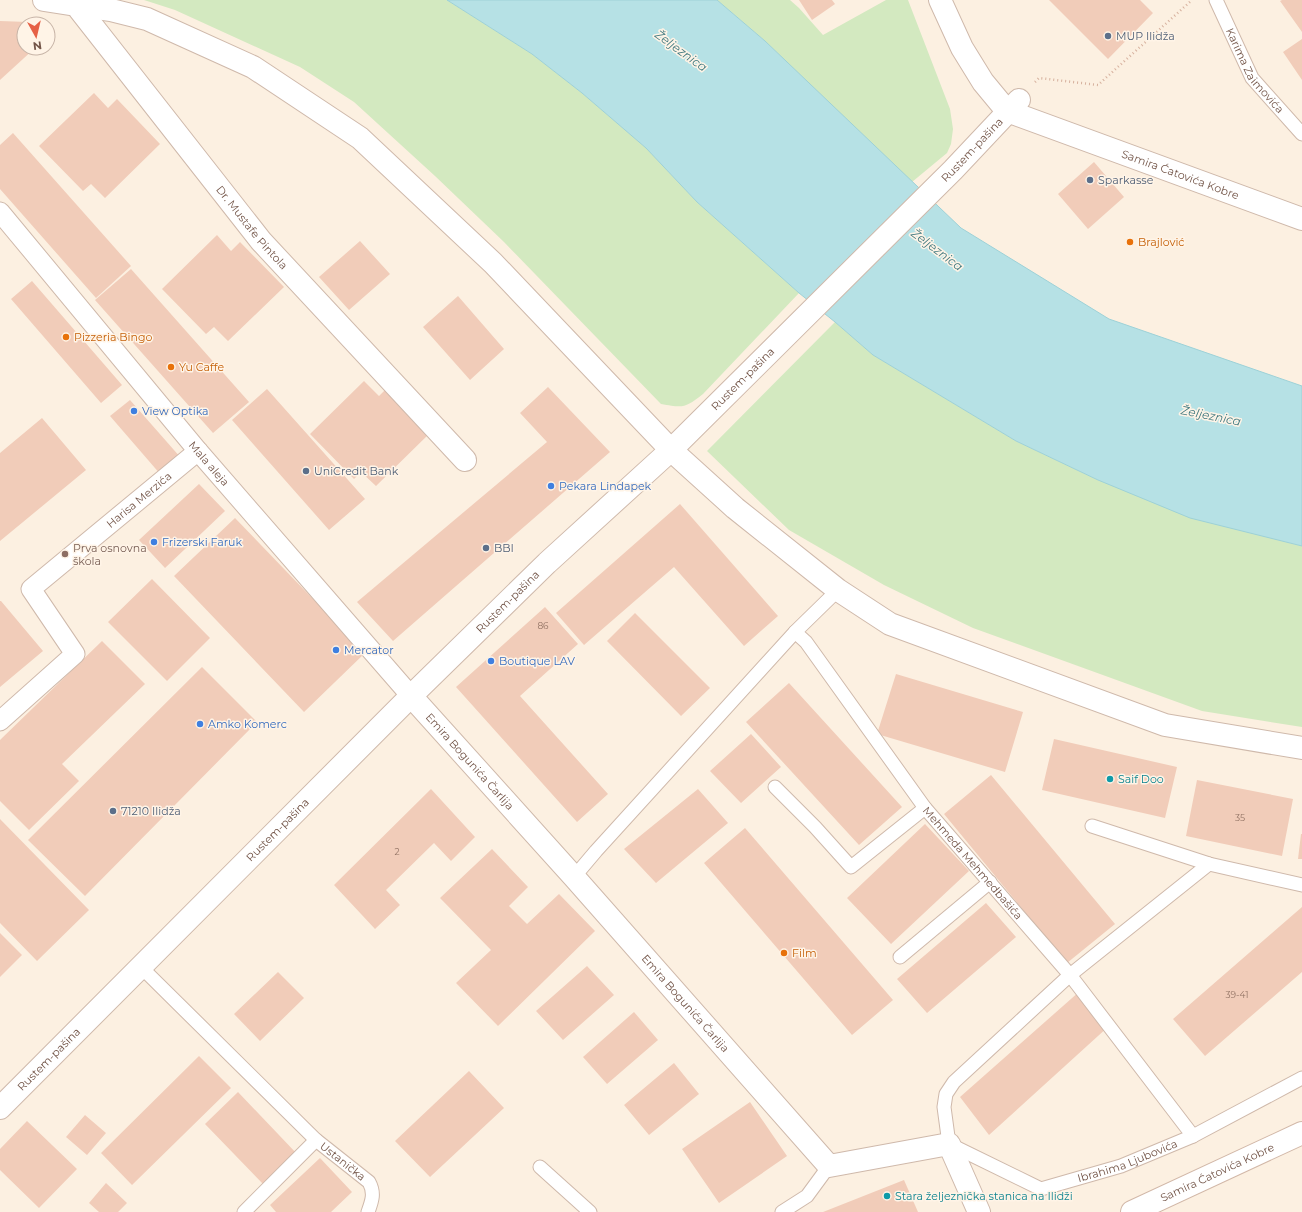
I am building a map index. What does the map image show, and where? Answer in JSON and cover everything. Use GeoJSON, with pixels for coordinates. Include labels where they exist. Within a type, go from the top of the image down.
{"type":"FeatureCollection","features":[{"type":"Feature","properties":{"kind":"street"},"geometry":{"type":"LineString","coordinates":[[44,0],[111,10],[147,19],[253,67],[360,138],[493,263],[671,450],[735,508],[838,590],[890,624],[1165,725],[1302,748]]}},
{"type":"Feature","properties":{"kind":"street","name":"Samira Ćatovića Kobre"},"geometry":{"type":"LineString","coordinates":[[944,2],[962,48],[1013,106],[1036,115],[1059,129],[1302,219]]}},
{"type":"Feature","properties":{"kind":"street","name":"Dr. Mustafe Pintola"},"geometry":{"type":"LineString","coordinates":[[76,5],[261,241],[465,460]]}},
{"type":"Feature","properties":{"kind":"street","name":"Rustem-pašina"},"geometry":{"type":"LineString","coordinates":[[0,1108],[411,696],[547,563],[671,450],[953,170],[1013,106]]}},
{"type":"Feature","properties":{"kind":"street","name":"Mala aleja"},"geometry":{"type":"LineString","coordinates":[[0,212],[6,232],[411,696]]}},
{"type":"Feature","properties":{"kind":"street","name":"Harisa Merzića"},"geometry":{"type":"LineString","coordinates":[[0,721],[75,654],[31,589],[198,451]]}},
{"type":"Feature","properties":{"kind":"street","name":"Emira Bogunića Čarlija"},"geometry":{"type":"LineString","coordinates":[[411,696],[574,877],[829,1166]]}},
{"type":"Feature","properties":{"kind":"street","name":"Samira Ćatovića Kobre"},"geometry":{"type":"LineString","coordinates":[[1132,1212],[1302,1133]]}},
{"type":"Feature","properties":{"kind":"street"},"geometry":{"type":"LineString","coordinates":[[829,1166],[949,1144],[979,1212]]}},
{"type":"Feature","properties":{"kind":"lane","name":"Karima Zaimovića"},"geometry":{"type":"LineString","coordinates":[[1216,0],[1252,78],[1302,134]]}},
{"type":"Feature","properties":{"kind":"lane"},"geometry":{"type":"LineString","coordinates":[[574,877],[795,632],[838,590]]}},
{"type":"Feature","properties":{"kind":"lane","name":"Mehmeda Mehmedbašića"},"geometry":{"type":"LineString","coordinates":[[795,632],[806,642],[925,808],[1070,975],[1193,1136]]}},
{"type":"Feature","properties":{"kind":"lane"},"geometry":{"type":"LineString","coordinates":[[775,787],[815,827],[851,867],[925,808]]}},
{"type":"Feature","properties":{"kind":"lane"},"geometry":{"type":"LineString","coordinates":[[1092,826],[1209,864],[1302,885]]}},
{"type":"Feature","properties":{"kind":"lane"},"geometry":{"type":"LineString","coordinates":[[949,1144],[944,1107],[946,1094],[954,1082],[1070,975],[1209,864]]}},
{"type":"Feature","properties":{"kind":"lane"},"geometry":{"type":"LineString","coordinates":[[900,957],[990,882]]}},
{"type":"Feature","properties":{"kind":"lane"},"geometry":{"type":"LineString","coordinates":[[141,967],[316,1140]]}},
{"type":"Feature","properties":{"kind":"lane","name":"Ibrahima Ljubovića"},"geometry":{"type":"LineString","coordinates":[[949,1144],[1041,1189],[1121,1166],[1193,1136],[1302,1078]]}},
{"type":"Feature","properties":{"kind":"lane","name":"Ustanička"},"geometry":{"type":"LineString","coordinates":[[244,1212],[316,1140],[369,1182],[373,1189],[373,1199],[368,1212]]}},
{"type":"Feature","properties":{"kind":"lane"},"geometry":{"type":"LineString","coordinates":[[782,1212],[807,1196],[829,1166]]}},
{"type":"Feature","properties":{"kind":"lane"},"geometry":{"type":"LineString","coordinates":[[540,1167],[590,1212]]}},
{"type":"Feature","properties":{"kind":"path"},"geometry":{"type":"LineString","coordinates":[[1013,106],[1039,78],[1098,85],[1192,0]]}},
{"type":"Feature","properties":{"kind":"green space"},"geometry":{"type":"Polygon","coordinates":[[[144,0],[447,0],[532,54],[582,93],[646,148],[697,202],[799,293],[703,394],[684,406],[661,404],[504,242],[354,102],[300,67],[175,10],[144,0]]]}},
{"type":"Feature","properties":{"kind":"green space"},"geometry":{"type":"Polygon","coordinates":[[[717,0],[790,0],[823,35],[886,0],[908,0],[950,109],[953,129],[951,144],[947,153],[912,182],[765,41],[717,0]]]}},
{"type":"Feature","properties":{"kind":"green space"},"geometry":{"type":"Polygon","coordinates":[[[835,322],[873,355],[1016,441],[1098,480],[1302,546],[1302,727],[1202,711],[973,628],[884,585],[789,530],[707,451],[835,322]]]}},
{"type":"Feature","properties":{"kind":"water","name":"Željeznica"},"geometry":{"type":"Polygon","coordinates":[[[447,0],[717,0],[765,41],[961,228],[1109,319],[1302,386],[1302,546],[1190,518],[1098,480],[1016,441],[873,355],[799,293],[697,202],[646,148],[582,93],[532,54],[447,0]]]}},
{"type":"Feature","properties":{"kind":"building"},"geometry":{"type":"Polygon","coordinates":[[[799,0],[832,0],[835,4],[812,20],[799,0]]]}},
{"type":"Feature","properties":{"kind":"building","name":"MUP Ilidža"},"geometry":{"type":"Polygon","coordinates":[[[1049,0],[1140,0],[1153,13],[1108,59],[1049,0]]]}},
{"type":"Feature","properties":{"kind":"building"},"geometry":{"type":"Polygon","coordinates":[[[1302,0],[1302,32],[1280,1],[1302,0]]]}},
{"type":"Feature","properties":{"kind":"building"},"geometry":{"type":"Polygon","coordinates":[[[0,21],[16,22],[16,56],[26,56],[0,80],[0,21]]]}},
{"type":"Feature","properties":{"kind":"building"},"geometry":{"type":"Polygon","coordinates":[[[1302,39],[1302,80],[1283,52],[1302,39]]]}},
{"type":"Feature","properties":{"kind":"building"},"geometry":{"type":"Polygon","coordinates":[[[94,93],[108,108],[117,99],[160,144],[105,198],[91,184],[83,191],[39,146],[94,93]]]}},
{"type":"Feature","properties":{"kind":"building"},"geometry":{"type":"Polygon","coordinates":[[[13,133],[131,266],[96,298],[0,189],[0,145],[13,133]]]}},
{"type":"Feature","properties":{"kind":"building"},"geometry":{"type":"Polygon","coordinates":[[[1094,162],[1124,197],[1088,229],[1058,194],[1094,162]]]}},
{"type":"Feature","properties":{"kind":"building"},"geometry":{"type":"Polygon","coordinates":[[[217,235],[231,251],[240,242],[284,287],[228,341],[214,327],[206,334],[162,289],[217,235]]]}},
{"type":"Feature","properties":{"kind":"building"},"geometry":{"type":"Polygon","coordinates":[[[360,241],[390,274],[349,310],[319,277],[360,241]]]}},
{"type":"Feature","properties":{"kind":"building"},"geometry":{"type":"Polygon","coordinates":[[[131,269],[249,402],[213,433],[95,300],[131,269]]]}},
{"type":"Feature","properties":{"kind":"building"},"geometry":{"type":"Polygon","coordinates":[[[32,281],[122,385],[101,403],[11,299],[32,281]]]}},
{"type":"Feature","properties":{"kind":"building"},"geometry":{"type":"Polygon","coordinates":[[[458,296],[504,349],[470,380],[423,327],[458,296]]]}},
{"type":"Feature","properties":{"kind":"building"},"geometry":{"type":"Polygon","coordinates":[[[364,381],[379,396],[388,387],[431,432],[376,486],[361,472],[354,479],[310,434],[364,381]]]}},
{"type":"Feature","properties":{"kind":"building"},"geometry":{"type":"Polygon","coordinates":[[[548,387],[610,452],[393,641],[357,602],[547,442],[520,413],[548,387]]]}},
{"type":"Feature","properties":{"kind":"building"},"geometry":{"type":"Polygon","coordinates":[[[267,389],[365,499],[329,530],[232,420],[267,389]]]}},
{"type":"Feature","properties":{"kind":"building"},"geometry":{"type":"Polygon","coordinates":[[[130,400],[181,458],[161,475],[110,416],[130,400]]]}},
{"type":"Feature","properties":{"kind":"building"},"geometry":{"type":"Polygon","coordinates":[[[42,418],[86,470],[0,541],[0,453],[42,418]]]}},
{"type":"Feature","properties":{"kind":"building"},"geometry":{"type":"Polygon","coordinates":[[[199,484],[225,511],[165,568],[139,540],[199,484]]]}},
{"type":"Feature","properties":{"kind":"building"},"geometry":{"type":"Polygon","coordinates":[[[680,504],[778,616],[744,646],[674,567],[584,645],[556,613],[680,504]]]}},
{"type":"Feature","properties":{"kind":"building"},"geometry":{"type":"Polygon","coordinates":[[[235,518],[365,653],[304,712],[174,576],[235,518]]]}},
{"type":"Feature","properties":{"kind":"building"},"geometry":{"type":"Polygon","coordinates":[[[152,579],[210,638],[167,681],[108,622],[152,579]]]}},
{"type":"Feature","properties":{"kind":"building"},"geometry":{"type":"Polygon","coordinates":[[[0,601],[43,651],[0,687],[0,601]]]}},
{"type":"Feature","properties":{"kind":"building"},"geometry":{"type":"Polygon","coordinates":[[[545,607],[578,644],[520,696],[608,794],[577,822],[456,687],[545,607]]]}},
{"type":"Feature","properties":{"kind":"building"},"geometry":{"type":"Polygon","coordinates":[[[635,613],[710,688],[681,716],[607,641],[635,613]]]}},
{"type":"Feature","properties":{"kind":"building"},"geometry":{"type":"Polygon","coordinates":[[[102,641],[145,684],[62,764],[79,781],[29,830],[0,801],[0,740],[102,641]]]}},
{"type":"Feature","properties":{"kind":"building","name":"71210 Ilidža"},"geometry":{"type":"Polygon","coordinates":[[[202,667],[257,722],[85,896],[28,840],[202,667]]]}},
{"type":"Feature","properties":{"kind":"building"},"geometry":{"type":"Polygon","coordinates":[[[896,674],[1023,712],[1005,772],[877,734],[896,674]]]}},
{"type":"Feature","properties":{"kind":"building"},"geometry":{"type":"Polygon","coordinates":[[[789,683],[902,807],[859,845],[746,722],[789,683]]]}},
{"type":"Feature","properties":{"kind":"building"},"geometry":{"type":"Polygon","coordinates":[[[751,734],[781,767],[741,803],[710,771],[751,734]]]}},
{"type":"Feature","properties":{"kind":"building","name":"Saif Doo"},"geometry":{"type":"Polygon","coordinates":[[[1054,739],[1177,767],[1165,818],[1042,790],[1054,739]]]}},
{"type":"Feature","properties":{"kind":"building"},"geometry":{"type":"Polygon","coordinates":[[[991,775],[1115,924],[1067,963],[944,814],[991,775]]]}},
{"type":"Feature","properties":{"kind":"building"},"geometry":{"type":"Polygon","coordinates":[[[1197,780],[1293,799],[1282,856],[1186,836],[1197,780]]]}},
{"type":"Feature","properties":{"kind":"building"},"geometry":{"type":"Polygon","coordinates":[[[431,789],[475,837],[451,861],[434,843],[386,890],[400,905],[375,929],[334,885],[431,789]]]}},
{"type":"Feature","properties":{"kind":"building"},"geometry":{"type":"Polygon","coordinates":[[[698,789],[728,823],[656,883],[624,849],[698,789]]]}},
{"type":"Feature","properties":{"kind":"building"},"geometry":{"type":"Polygon","coordinates":[[[0,819],[89,910],[37,961],[0,923],[0,819]]]}},
{"type":"Feature","properties":{"kind":"building"},"geometry":{"type":"Polygon","coordinates":[[[925,824],[969,871],[891,944],[847,898],[925,824]]]}},
{"type":"Feature","properties":{"kind":"building"},"geometry":{"type":"Polygon","coordinates":[[[745,828],[893,1000],[852,1035],[704,863],[745,828]]]}},
{"type":"Feature","properties":{"kind":"building"},"geometry":{"type":"Polygon","coordinates":[[[1301,834],[1302,859],[1298,859],[1301,834]]]}},
{"type":"Feature","properties":{"kind":"building"},"geometry":{"type":"Polygon","coordinates":[[[492,849],[528,887],[509,906],[527,924],[559,894],[595,931],[498,1026],[456,983],[491,950],[440,898],[492,849]]]}},
{"type":"Feature","properties":{"kind":"building"},"geometry":{"type":"Polygon","coordinates":[[[986,903],[1016,937],[927,1013],[897,979],[986,903]]]}},
{"type":"Feature","properties":{"kind":"building"},"geometry":{"type":"Polygon","coordinates":[[[1302,907],[1302,972],[1205,1056],[1173,1019],[1302,907]]]}},
{"type":"Feature","properties":{"kind":"building"},"geometry":{"type":"Polygon","coordinates":[[[0,933],[22,955],[0,977],[0,933]]]}},
{"type":"Feature","properties":{"kind":"building"},"geometry":{"type":"Polygon","coordinates":[[[587,966],[614,995],[563,1040],[536,1011],[587,966]]]}},
{"type":"Feature","properties":{"kind":"building"},"geometry":{"type":"Polygon","coordinates":[[[278,972],[304,998],[260,1041],[234,1014],[278,972]]]}},
{"type":"Feature","properties":{"kind":"building"},"geometry":{"type":"Polygon","coordinates":[[[1080,991],[1109,1026],[989,1135],[960,1097],[1080,991]]]}},
{"type":"Feature","properties":{"kind":"building"},"geometry":{"type":"Polygon","coordinates":[[[634,1012],[658,1040],[607,1084],[583,1057],[634,1012]]]}},
{"type":"Feature","properties":{"kind":"building"},"geometry":{"type":"Polygon","coordinates":[[[199,1056],[231,1088],[132,1185],[101,1153],[199,1056]]]}},
{"type":"Feature","properties":{"kind":"building"},"geometry":{"type":"Polygon","coordinates":[[[674,1063],[699,1094],[649,1135],[624,1105],[674,1063]]]}},
{"type":"Feature","properties":{"kind":"building"},"geometry":{"type":"Polygon","coordinates":[[[469,1071],[504,1108],[430,1177],[395,1141],[469,1071]]]}},
{"type":"Feature","properties":{"kind":"building"},"geometry":{"type":"Polygon","coordinates":[[[238,1092],[298,1155],[265,1186],[205,1124],[238,1092]]]}},
{"type":"Feature","properties":{"kind":"building"},"geometry":{"type":"Polygon","coordinates":[[[750,1102],[787,1156],[719,1203],[682,1149],[750,1102]]]}},
{"type":"Feature","properties":{"kind":"building"},"geometry":{"type":"Polygon","coordinates":[[[85,1115],[106,1133],[87,1155],[66,1137],[85,1115]]]}},
{"type":"Feature","properties":{"kind":"building"},"geometry":{"type":"Polygon","coordinates":[[[27,1121],[77,1169],[39,1208],[0,1170],[0,1149],[27,1121]]]}},
{"type":"Feature","properties":{"kind":"building"},"geometry":{"type":"Polygon","coordinates":[[[320,1158],[352,1192],[331,1212],[276,1212],[270,1205],[320,1158]]]}},
{"type":"Feature","properties":{"kind":"building","name":"Stara željeznička stanica na Ilidži"},"geometry":{"type":"Polygon","coordinates":[[[904,1180],[918,1212],[823,1212],[904,1180]]]}},
{"type":"Feature","properties":{"kind":"building"},"geometry":{"type":"Polygon","coordinates":[[[106,1183],[127,1203],[118,1212],[99,1212],[89,1203],[106,1183]]]}},
{"type":"Feature","properties":{"kind":"place","name":"MUP Ilidža"},"geometry":{"type":"Point","coordinates":[1108,36]}},
{"type":"Feature","properties":{"kind":"place","name":"Sparkasse"},"geometry":{"type":"Point","coordinates":[1090,180]}},
{"type":"Feature","properties":{"kind":"place","name":"Brajlović"},"geometry":{"type":"Point","coordinates":[1130,242]}},
{"type":"Feature","properties":{"kind":"place","name":"Pizzeria Bingo"},"geometry":{"type":"Point","coordinates":[66,337]}},
{"type":"Feature","properties":{"kind":"place","name":"Yu Caffe"},"geometry":{"type":"Point","coordinates":[171,367]}},
{"type":"Feature","properties":{"kind":"place","name":"View Optika"},"geometry":{"type":"Point","coordinates":[134,411]}},
{"type":"Feature","properties":{"kind":"place","name":"UniCredit Bank"},"geometry":{"type":"Point","coordinates":[306,471]}},
{"type":"Feature","properties":{"kind":"place","name":"Pekara Lindapek"},"geometry":{"type":"Point","coordinates":[551,486]}},
{"type":"Feature","properties":{"kind":"place","name":"Frizerski Faruk"},"geometry":{"type":"Point","coordinates":[154,542]}},
{"type":"Feature","properties":{"kind":"place","name":"BBI"},"geometry":{"type":"Point","coordinates":[486,548]}},
{"type":"Feature","properties":{"kind":"place","name":"Prva osnovna škola"},"geometry":{"type":"Point","coordinates":[65,554]}},
{"type":"Feature","properties":{"kind":"place","name":"Mercator"},"geometry":{"type":"Point","coordinates":[336,650]}},
{"type":"Feature","properties":{"kind":"place","name":"Boutique LAV"},"geometry":{"type":"Point","coordinates":[491,661]}},
{"type":"Feature","properties":{"kind":"place","name":"Amko Komerc"},"geometry":{"type":"Point","coordinates":[200,724]}},
{"type":"Feature","properties":{"kind":"place","name":"Saif Doo"},"geometry":{"type":"Point","coordinates":[1110,779]}},
{"type":"Feature","properties":{"kind":"place","name":"71210 Ilidža"},"geometry":{"type":"Point","coordinates":[113,811]}},
{"type":"Feature","properties":{"kind":"place","name":"Film"},"geometry":{"type":"Point","coordinates":[784,953]}},
{"type":"Feature","properties":{"kind":"place","name":"Stara željeznička stanica na Ilidži"},"geometry":{"type":"Point","coordinates":[887,1196]}}]}
